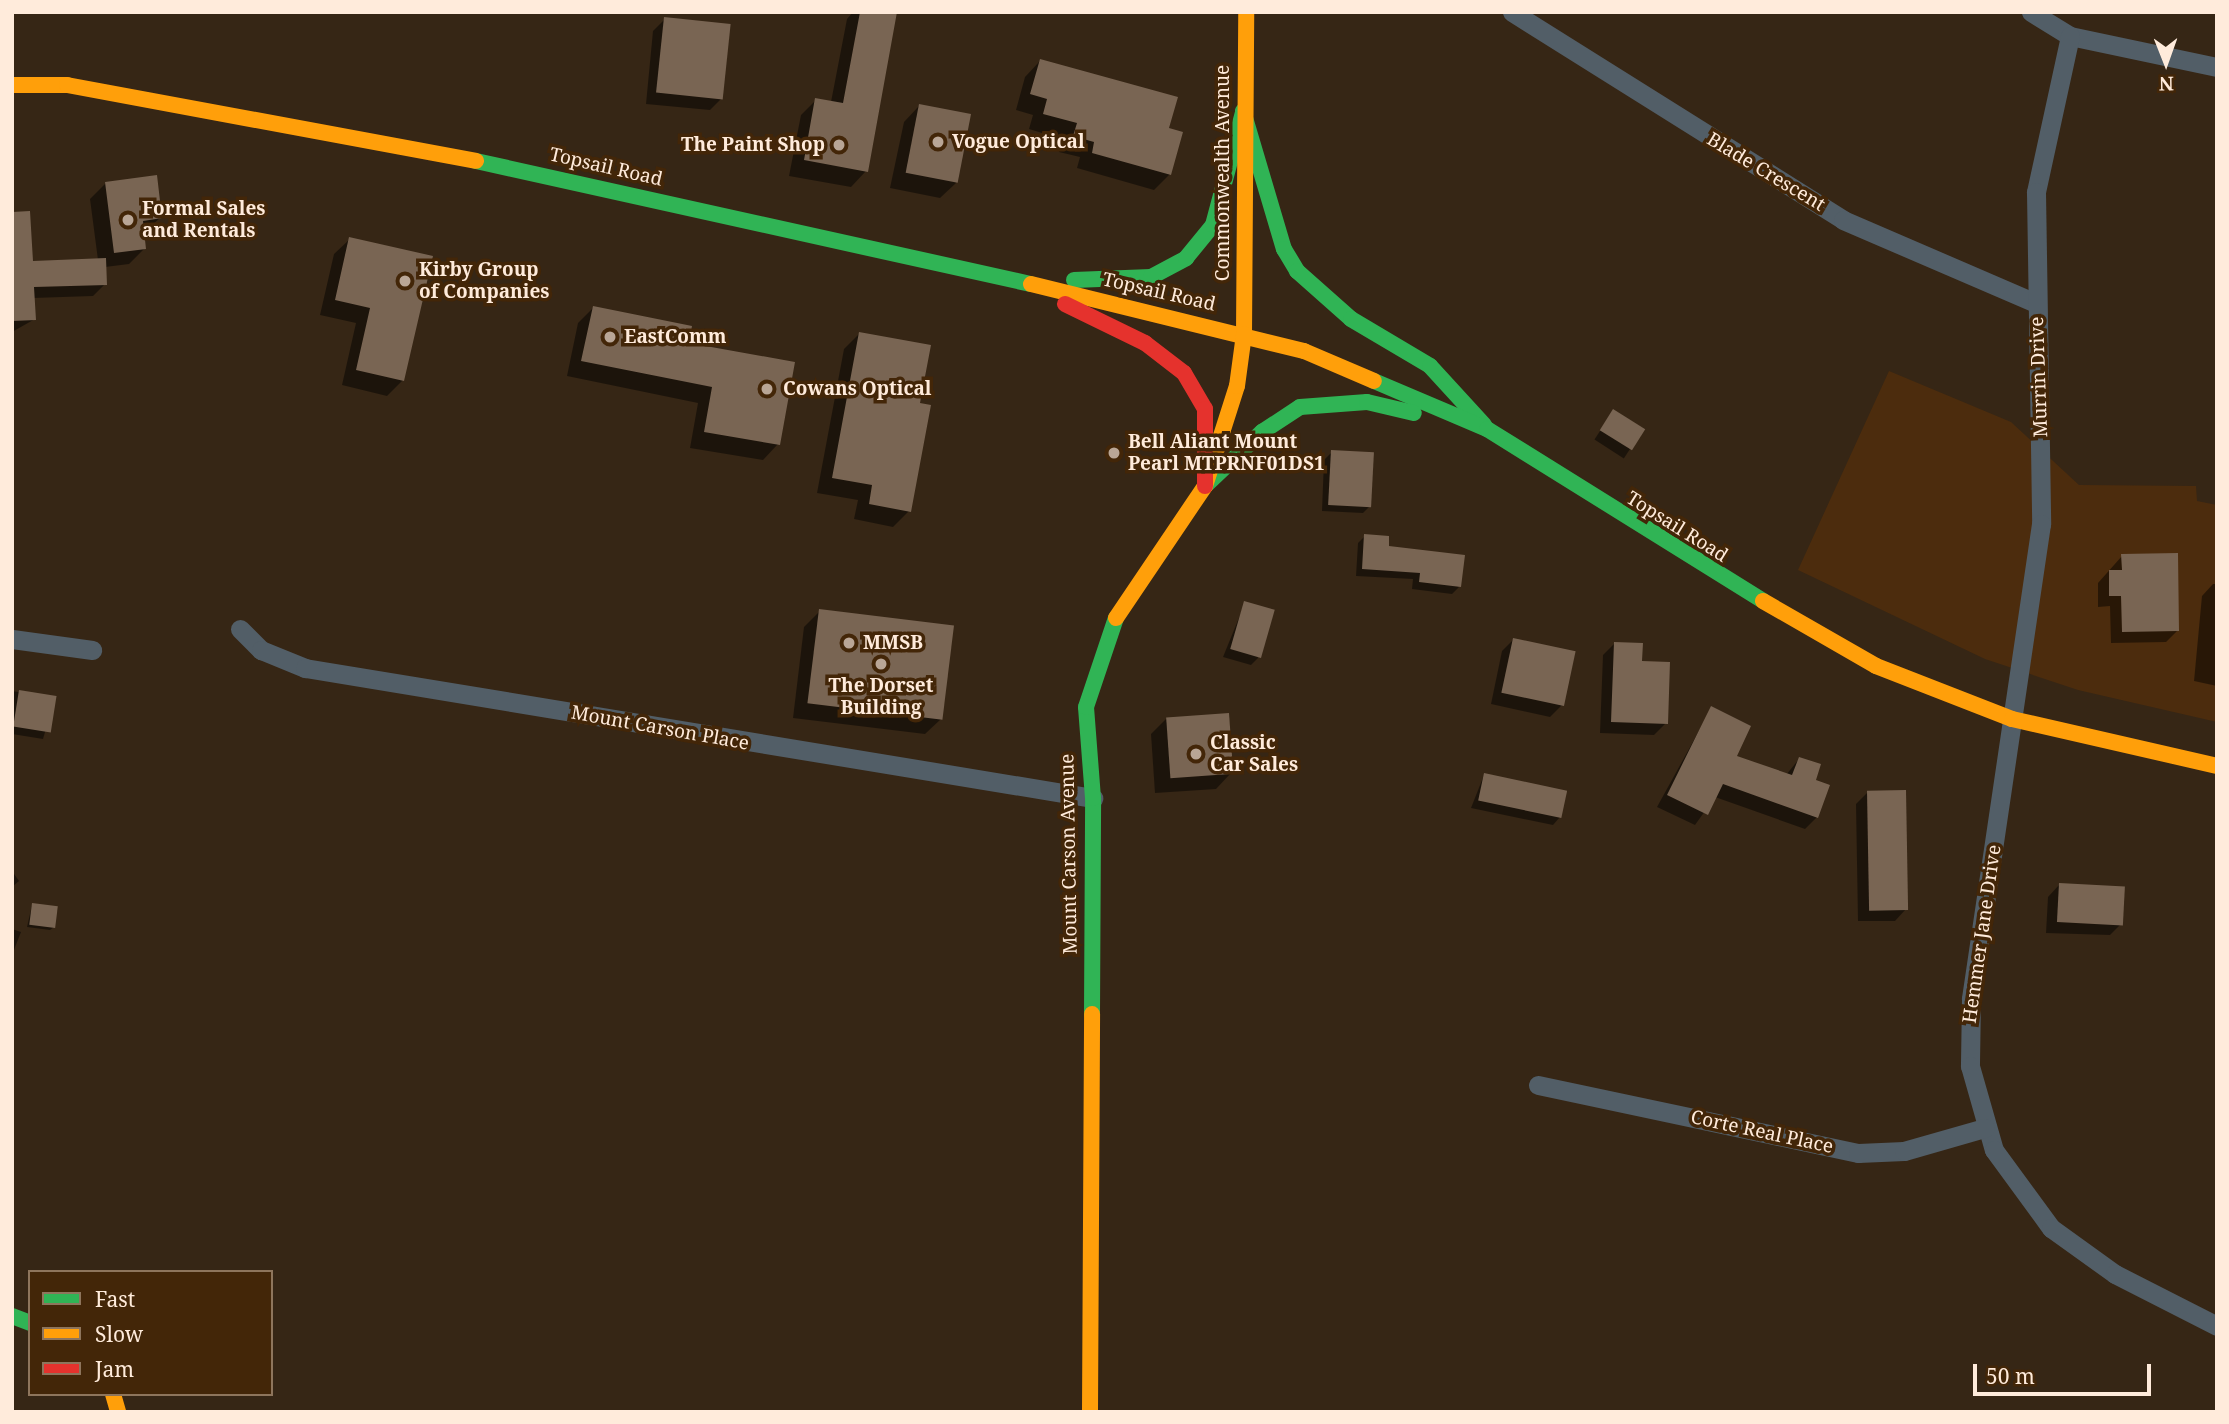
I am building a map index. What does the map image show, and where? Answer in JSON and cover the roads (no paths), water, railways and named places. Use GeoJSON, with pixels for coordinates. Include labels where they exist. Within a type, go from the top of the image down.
{"type":"FeatureCollection","features":[{"type":"Feature","properties":{"kind":"main road","name":"Commonwealth Avenue"},"geometry":{"type":"LineString","coordinates":[[1244,334],[1243,111],[1246,12]]}},
{"type":"Feature","properties":{"kind":"main road","name":"Topsail Road"},"geometry":{"type":"LineString","coordinates":[[12,85],[67,85],[411,146],[1244,334],[1331,361],[1487,429],[1794,623],[1876,666],[2012,719],[2217,766]]}},
{"type":"Feature","properties":{"kind":"main road"},"geometry":{"type":"LineString","coordinates":[[1017,281],[1131,280],[1171,270],[1213,225],[1243,111]]}},
{"type":"Feature","properties":{"kind":"main road"},"geometry":{"type":"LineString","coordinates":[[1243,111],[1284,249],[1297,271],[1350,319],[1430,366],[1487,429]]}},
{"type":"Feature","properties":{"kind":"main road"},"geometry":{"type":"LineString","coordinates":[[1017,281],[1145,343],[1184,373],[1205,410],[1205,486]]}},
{"type":"Feature","properties":{"kind":"main road","name":"Mount Carson Avenue"},"geometry":{"type":"LineString","coordinates":[[1090,1412],[1093,798],[1086,707],[1096,664],[1130,590],[1205,486],[1237,386],[1244,334]]}},
{"type":"Feature","properties":{"kind":"main road"},"geometry":{"type":"LineString","coordinates":[[1205,486],[1300,407],[1367,402],[1487,429]]}},
{"type":"Feature","properties":{"kind":"main road"},"geometry":{"type":"LineString","coordinates":[[12,1316],[28,1323]]}},
{"type":"Feature","properties":{"kind":"street","name":"Blade Crescent"},"geometry":{"type":"LineString","coordinates":[[1512,12],[1843,220],[2036,303]]}},
{"type":"Feature","properties":{"kind":"street"},"geometry":{"type":"LineString","coordinates":[[2031,12],[2070,36],[2217,67]]}},
{"type":"Feature","properties":{"kind":"street","name":"Murrin Drive"},"geometry":{"type":"LineString","coordinates":[[2012,719],[2041,524],[2036,192],[2070,36]]}},
{"type":"Feature","properties":{"kind":"street","name":"Mount Carson Place"},"geometry":{"type":"LineString","coordinates":[[240,629],[261,650],[305,668],[1093,798]]}},
{"type":"Feature","properties":{"kind":"street"},"geometry":{"type":"LineString","coordinates":[[12,639],[92,650]]}},
{"type":"Feature","properties":{"kind":"street","name":"Hemmer Jane Drive"},"geometry":{"type":"LineString","coordinates":[[2012,719],[1969,1021],[1970,1066],[1985,1128],[2018,1191],[2062,1237],[2115,1274],[2217,1326]]}},
{"type":"Feature","properties":{"kind":"street","name":"Corte Real Place"},"geometry":{"type":"LineString","coordinates":[[1538,1085],[1858,1153],[1912,1150],[1985,1128]]}},
{"type":"Feature","properties":{"kind":"place","name":"Vogue Optical"},"geometry":{"type":"Point","coordinates":[938,142]}},
{"type":"Feature","properties":{"kind":"place","name":"The Paint Shop"},"geometry":{"type":"Point","coordinates":[839,145]}},
{"type":"Feature","properties":{"kind":"place","name":"Formal Sales and Rentals"},"geometry":{"type":"Point","coordinates":[128,220]}},
{"type":"Feature","properties":{"kind":"place","name":"Kirby Group of Companies"},"geometry":{"type":"Point","coordinates":[405,281]}},
{"type":"Feature","properties":{"kind":"place","name":"EastComm"},"geometry":{"type":"Point","coordinates":[610,337]}},
{"type":"Feature","properties":{"kind":"place","name":"Cowans Optical"},"geometry":{"type":"Point","coordinates":[767,389]}},
{"type":"Feature","properties":{"kind":"place","name":"Bell Aliant Mount Pearl MTPRNF01DS1"},"geometry":{"type":"Point","coordinates":[1114,453]}},
{"type":"Feature","properties":{"kind":"place","name":"MMSB"},"geometry":{"type":"Point","coordinates":[849,643]}},
{"type":"Feature","properties":{"kind":"place","name":"The Dorset Building"},"geometry":{"type":"Point","coordinates":[881,664]}},
{"type":"Feature","properties":{"kind":"place","name":"Classic Car Sales"},"geometry":{"type":"Point","coordinates":[1196,754]}}]}
